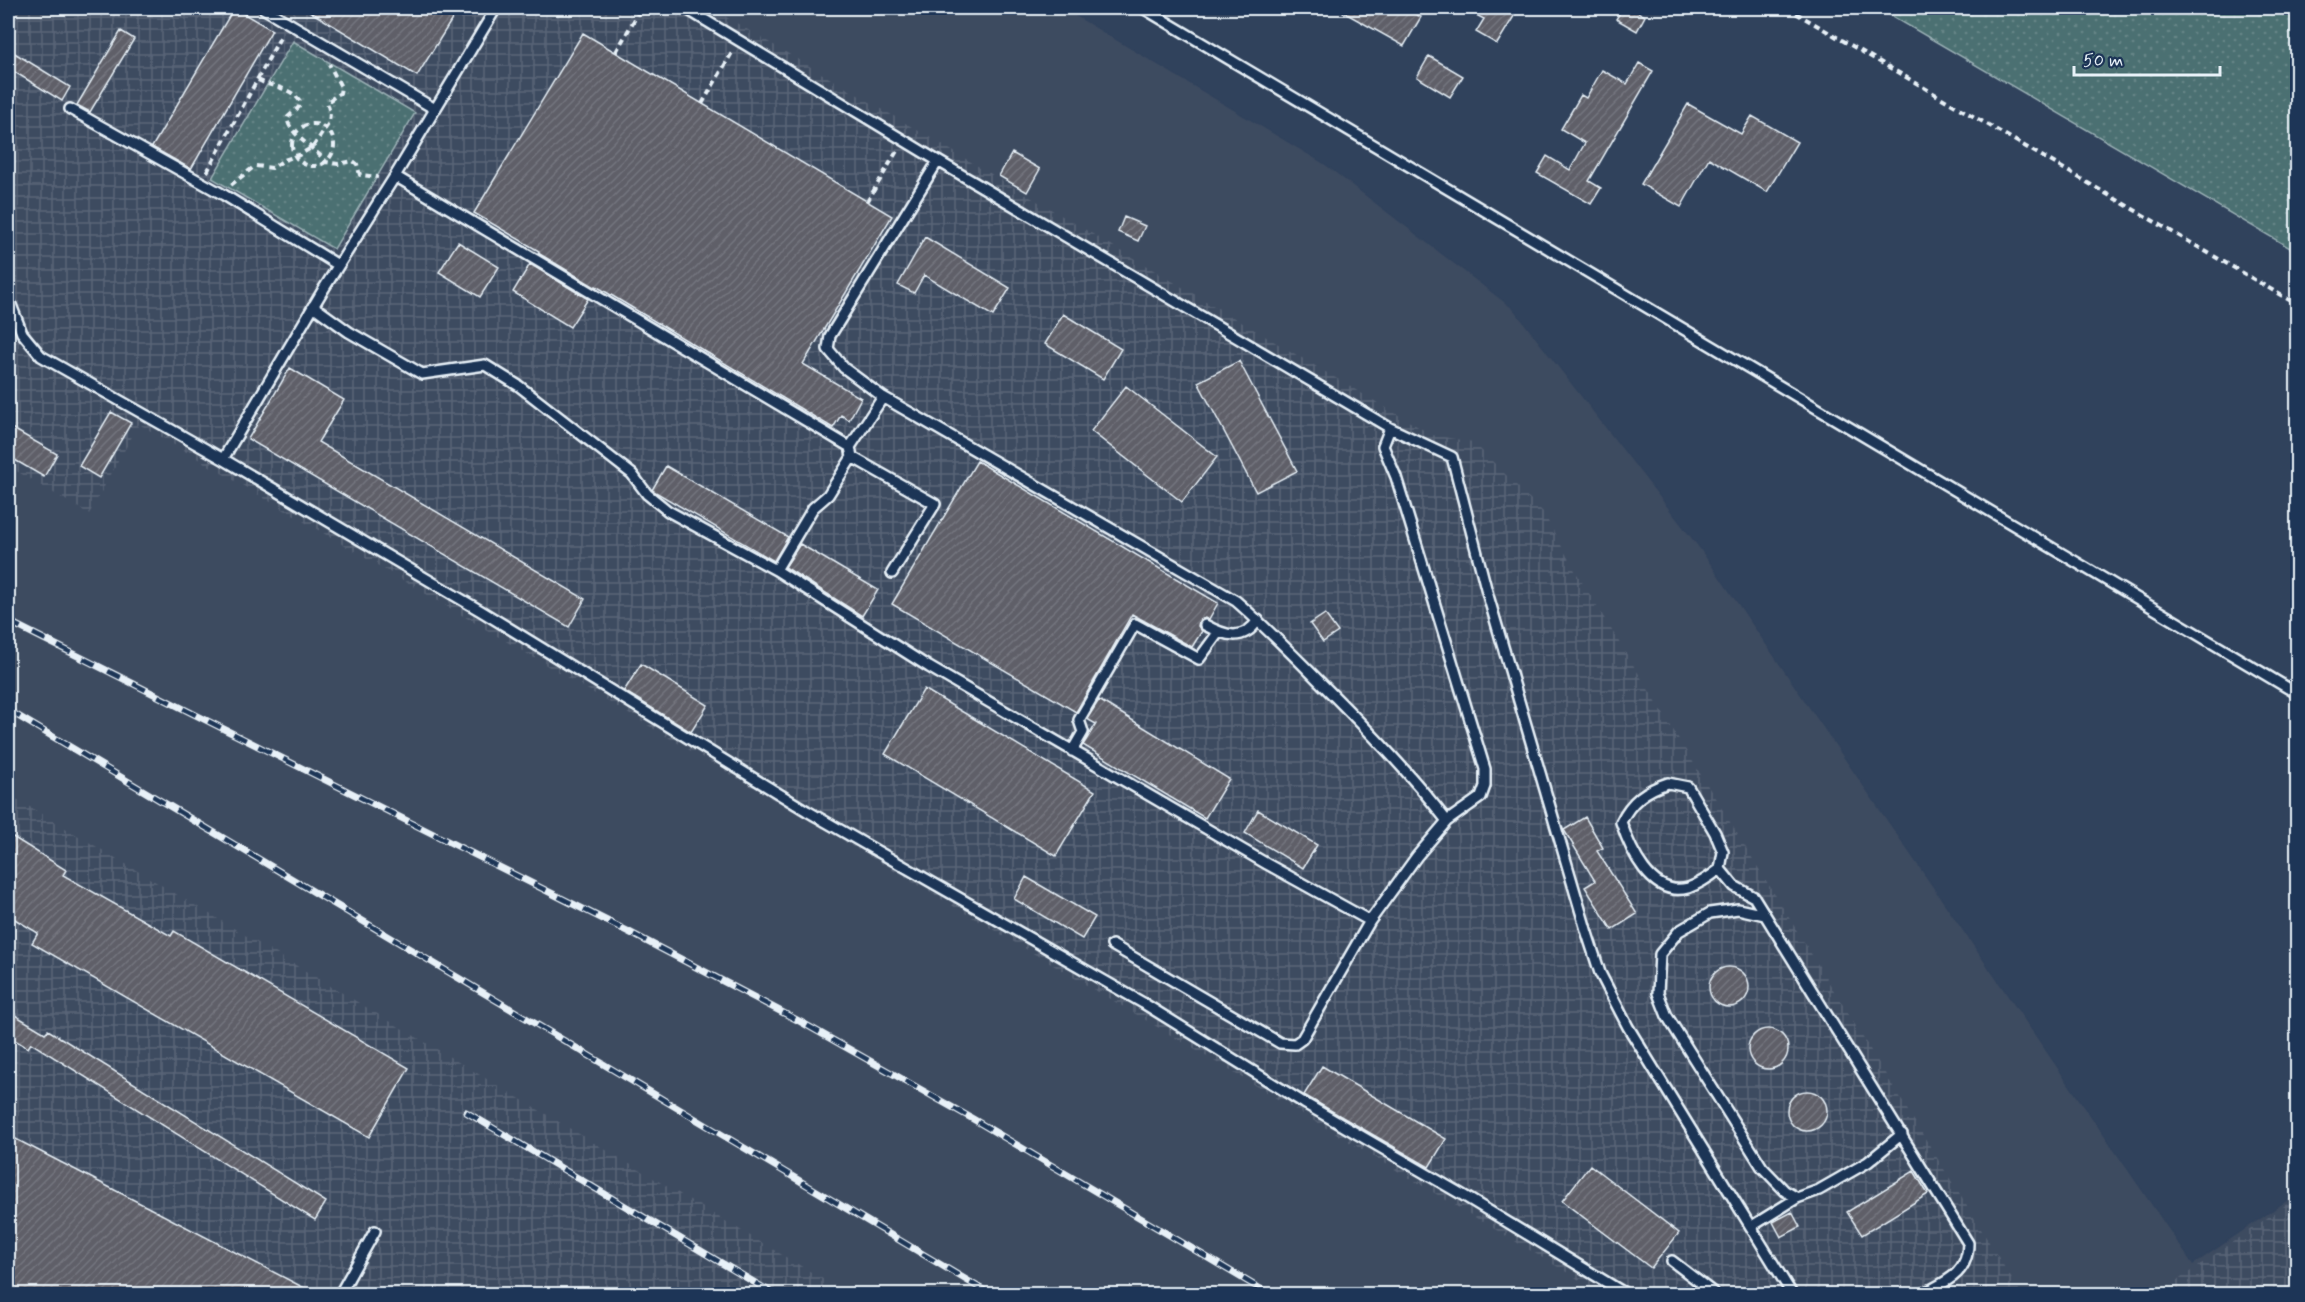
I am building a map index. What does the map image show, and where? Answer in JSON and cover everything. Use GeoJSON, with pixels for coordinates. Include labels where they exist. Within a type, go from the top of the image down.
{"type":"FeatureCollection","features":[{"type":"Feature","properties":{"kind":"lane"},"geometry":{"type":"LineString","coordinates":[[263,8],[435,109]]}},
{"type":"Feature","properties":{"kind":"lane"},"geometry":{"type":"LineString","coordinates":[[223,459],[313,306],[393,180],[496,8]]}},
{"type":"Feature","properties":{"kind":"lane"},"geometry":{"type":"LineString","coordinates":[[685,8],[938,161],[1390,428],[1452,458],[1487,592],[1600,973],[1628,1027],[1792,1294]]}},
{"type":"Feature","properties":{"kind":"lane"},"geometry":{"type":"LineString","coordinates":[[1143,8],[2298,694]]}},
{"type":"Feature","properties":{"kind":"lane"},"geometry":{"type":"LineString","coordinates":[[70,110],[224,195],[338,265]]}},
{"type":"Feature","properties":{"kind":"lane"},"geometry":{"type":"LineString","coordinates":[[938,161],[830,336],[828,349],[844,368],[883,397],[1236,601],[1258,620],[1419,784],[1448,820]]}},
{"type":"Feature","properties":{"kind":"lane"},"geometry":{"type":"LineString","coordinates":[[393,180],[935,504],[892,573]]}},
{"type":"Feature","properties":{"kind":"lane"},"geometry":{"type":"LineString","coordinates":[[11,305],[22,333],[41,356],[223,459],[481,611],[807,811],[1143,1002],[1304,1103],[1461,1194],[1626,1294]]}},
{"type":"Feature","properties":{"kind":"lane"},"geometry":{"type":"LineString","coordinates":[[313,306],[349,332],[422,374],[485,365],[519,386],[632,474],[647,494],[668,511],[776,570],[929,667],[1370,921]]}},
{"type":"Feature","properties":{"kind":"lane"},"geometry":{"type":"LineString","coordinates":[[776,570],[813,508],[828,495],[883,397]]}},
{"type":"Feature","properties":{"kind":"lane"},"geometry":{"type":"LineString","coordinates":[[1112,945],[1280,1043],[1294,1044],[1302,1039],[1370,921],[1417,856],[1448,820],[1481,797],[1485,786],[1485,769],[1396,477],[1383,446],[1390,428]]}},
{"type":"Feature","properties":{"kind":"lane"},"geometry":{"type":"LineString","coordinates":[[1205,625],[1218,633],[1237,635],[1252,629],[1258,620]]}},
{"type":"Feature","properties":{"kind":"lane"},"geometry":{"type":"LineString","coordinates":[[1072,751],[1083,732],[1079,720],[1135,624],[1199,659],[1218,633]]}},
{"type":"Feature","properties":{"kind":"lane"},"geometry":{"type":"LineString","coordinates":[[1720,869],[1687,888],[1670,888],[1651,879],[1627,839],[1621,822],[1629,806],[1652,788],[1668,783],[1688,787],[1723,852],[1720,869],[1734,886],[1754,897],[1968,1243],[1968,1254],[1964,1265],[1955,1276],[1923,1294]]}},
{"type":"Feature","properties":{"kind":"lane"},"geometry":{"type":"LineString","coordinates":[[1765,915],[1738,909],[1710,913],[1679,931],[1660,954],[1658,993],[1667,1016],[1762,1167],[1785,1191],[1797,1198]]}},
{"type":"Feature","properties":{"kind":"lane"},"geometry":{"type":"LineString","coordinates":[[1752,1226],[1797,1198],[1819,1190],[1868,1162],[1902,1134]]}},
{"type":"Feature","properties":{"kind":"lane"},"geometry":{"type":"LineString","coordinates":[[340,1294],[375,1231]]}},
{"type":"Feature","properties":{"kind":"lane"},"geometry":{"type":"LineString","coordinates":[[1672,1262],[1715,1294]]}},
{"type":"Feature","properties":{"kind":"path"},"geometry":{"type":"LineString","coordinates":[[616,52],[641,8]]}},
{"type":"Feature","properties":{"kind":"path"},"geometry":{"type":"LineString","coordinates":[[1787,8],[2298,305]]}},
{"type":"Feature","properties":{"kind":"path"},"geometry":{"type":"LineString","coordinates":[[200,183],[288,22]]}},
{"type":"Feature","properties":{"kind":"path"},"geometry":{"type":"LineString","coordinates":[[702,104],[740,40]]}},
{"type":"Feature","properties":{"kind":"path"},"geometry":{"type":"LineString","coordinates":[[224,195],[228,187],[255,166],[272,168],[313,147],[330,119],[327,102],[340,93],[342,87],[328,62],[335,50]]}},
{"type":"Feature","properties":{"kind":"path"},"geometry":{"type":"LineString","coordinates":[[258,80],[267,85],[278,86],[293,92],[300,101],[299,107],[287,120],[295,134],[313,147],[326,162]]}},
{"type":"Feature","properties":{"kind":"path"},"geometry":{"type":"LineString","coordinates":[[326,162],[333,154],[334,140],[326,127],[312,123],[305,125],[295,134],[292,142],[295,156],[300,162],[314,166],[326,162],[338,164],[353,161],[357,164],[360,175],[393,180]]}},
{"type":"Feature","properties":{"kind":"path"},"geometry":{"type":"LineString","coordinates":[[867,202],[904,140]]}},
{"type":"Feature","properties":{"kind":"shaded area"},"geometry":{"type":"Polygon","coordinates":[[[8,8],[1062,8],[1324,164],[1513,309],[1700,549],[2193,1265],[2297,1194],[2297,1294],[740,1294],[8,861],[8,8]]]}},
{"type":"Feature","properties":{"kind":"shaded area"},"geometry":{"type":"Polygon","coordinates":[[[8,8],[711,8],[1432,435],[1473,442],[1543,512],[1574,569],[2021,1294],[1603,1294],[1149,1022],[139,424],[89,514],[8,466],[8,8]]]}},
{"type":"Feature","properties":{"kind":"shaded area"},"geometry":{"type":"Polygon","coordinates":[[[8,794],[848,1294],[8,1294],[8,794]]]}},
{"type":"Feature","properties":{"kind":"shaded area"},"geometry":{"type":"Polygon","coordinates":[[[2297,1197],[2297,1294],[2163,1294],[2161,1292],[2297,1197]]]}},
{"type":"Feature","properties":{"kind":"green space"},"geometry":{"type":"Polygon","coordinates":[[[1878,8],[2297,8],[2297,252],[1878,8]]]}},
{"type":"Feature","properties":{"kind":"green space"},"geometry":{"type":"Polygon","coordinates":[[[293,41],[415,113],[334,249],[212,178],[293,41]]]}},
{"type":"Feature","properties":{"kind":"building"},"geometry":{"type":"Polygon","coordinates":[[[234,8],[272,30],[191,169],[152,147],[234,8]]]}},
{"type":"Feature","properties":{"kind":"building"},"geometry":{"type":"Polygon","coordinates":[[[304,8],[459,8],[417,76],[304,8]]]}},
{"type":"Feature","properties":{"kind":"building"},"geometry":{"type":"Polygon","coordinates":[[[1336,8],[1404,8],[1421,17],[1404,46],[1336,8]]]}},
{"type":"Feature","properties":{"kind":"building"},"geometry":{"type":"Polygon","coordinates":[[[1463,8],[1519,8],[1497,44],[1476,32],[1484,19],[1463,8]]]}},
{"type":"Feature","properties":{"kind":"building"},"geometry":{"type":"Polygon","coordinates":[[[1623,8],[1630,8],[1645,16],[1637,31],[1616,19],[1623,8]]]}},
{"type":"Feature","properties":{"kind":"building"},"geometry":{"type":"Polygon","coordinates":[[[121,31],[134,39],[90,112],[77,105],[121,31]]]}},
{"type":"Feature","properties":{"kind":"building"},"geometry":{"type":"Polygon","coordinates":[[[583,33],[892,216],[803,364],[861,398],[849,420],[841,415],[833,428],[474,213],[583,33]]]}},
{"type":"Feature","properties":{"kind":"building"},"geometry":{"type":"Polygon","coordinates":[[[8,49],[70,87],[62,101],[8,68],[8,49]]]}},
{"type":"Feature","properties":{"kind":"building"},"geometry":{"type":"Polygon","coordinates":[[[1429,56],[1463,76],[1450,97],[1417,77],[1429,56]]]}},
{"type":"Feature","properties":{"kind":"building"},"geometry":{"type":"Polygon","coordinates":[[[1639,63],[1653,71],[1589,181],[1601,188],[1591,204],[1537,173],[1547,156],[1570,170],[1585,143],[1561,129],[1581,95],[1586,98],[1602,70],[1627,84],[1639,63]]]}},
{"type":"Feature","properties":{"kind":"building"},"geometry":{"type":"Polygon","coordinates":[[[1688,104],[1741,134],[1752,116],[1797,142],[1767,192],[1709,158],[1681,207],[1641,184],[1688,104]]]}},
{"type":"Feature","properties":{"kind":"building"},"geometry":{"type":"Polygon","coordinates":[[[1012,153],[1040,169],[1027,192],[999,176],[1012,153]]]}},
{"type":"Feature","properties":{"kind":"building"},"geometry":{"type":"Polygon","coordinates":[[[1124,217],[1145,226],[1138,241],[1118,232],[1124,217]]]}},
{"type":"Feature","properties":{"kind":"building"},"geometry":{"type":"Polygon","coordinates":[[[925,237],[1010,288],[993,316],[924,275],[914,293],[898,285],[925,237]]]}},
{"type":"Feature","properties":{"kind":"building"},"geometry":{"type":"Polygon","coordinates":[[[458,242],[499,267],[480,297],[439,272],[458,242]]]}},
{"type":"Feature","properties":{"kind":"building"},"geometry":{"type":"Polygon","coordinates":[[[530,264],[588,299],[570,327],[513,292],[530,264]]]}},
{"type":"Feature","properties":{"kind":"building"},"geometry":{"type":"Polygon","coordinates":[[[1063,314],[1121,349],[1103,379],[1045,344],[1063,314]]]}},
{"type":"Feature","properties":{"kind":"building"},"geometry":{"type":"Polygon","coordinates":[[[1239,361],[1297,471],[1256,492],[1198,382],[1239,361]]]}},
{"type":"Feature","properties":{"kind":"building"},"geometry":{"type":"Polygon","coordinates":[[[290,368],[344,400],[318,442],[585,599],[569,627],[248,439],[290,368]]]}},
{"type":"Feature","properties":{"kind":"building"},"geometry":{"type":"Polygon","coordinates":[[[1126,386],[1217,457],[1182,502],[1091,431],[1126,386]]]}},
{"type":"Feature","properties":{"kind":"building"},"geometry":{"type":"Polygon","coordinates":[[[111,412],[131,423],[99,478],[79,466],[111,412]]]}},
{"type":"Feature","properties":{"kind":"building"},"geometry":{"type":"Polygon","coordinates":[[[8,426],[57,454],[44,477],[8,456],[8,426]]]}},
{"type":"Feature","properties":{"kind":"building"},"geometry":{"type":"Polygon","coordinates":[[[977,461],[1218,603],[1209,619],[1204,618],[1199,621],[1198,626],[1202,631],[1192,647],[1132,614],[1076,712],[892,604],[977,461]]]}},
{"type":"Feature","properties":{"kind":"building"},"geometry":{"type":"Polygon","coordinates":[[[666,466],[788,537],[774,561],[652,490],[666,466]]]}},
{"type":"Feature","properties":{"kind":"building"},"geometry":{"type":"Polygon","coordinates":[[[800,544],[878,590],[862,616],[785,567],[800,544]]]}},
{"type":"Feature","properties":{"kind":"building"},"geometry":{"type":"Polygon","coordinates":[[[1325,614],[1338,632],[1323,642],[1310,624],[1325,614]]]}},
{"type":"Feature","properties":{"kind":"building"},"geometry":{"type":"Polygon","coordinates":[[[641,664],[708,705],[691,732],[624,691],[641,664]]]}},
{"type":"Feature","properties":{"kind":"building"},"geometry":{"type":"Polygon","coordinates":[[[924,689],[1095,791],[1056,856],[885,754],[924,689]]]}},
{"type":"Feature","properties":{"kind":"building"},"geometry":{"type":"Polygon","coordinates":[[[1099,700],[1229,779],[1205,818],[1083,745],[1096,724],[1087,719],[1099,700]]]}},
{"type":"Feature","properties":{"kind":"building"},"geometry":{"type":"Polygon","coordinates":[[[1258,810],[1317,845],[1303,868],[1245,833],[1258,810]]]}},
{"type":"Feature","properties":{"kind":"building"},"geometry":{"type":"Polygon","coordinates":[[[1585,817],[1603,848],[1597,851],[1637,914],[1612,930],[1585,887],[1595,881],[1564,830],[1585,817]]]}},
{"type":"Feature","properties":{"kind":"building"},"geometry":{"type":"Polygon","coordinates":[[[8,834],[66,870],[63,875],[171,936],[174,931],[409,1068],[369,1137],[32,943],[38,933],[8,915],[8,834]]]}},
{"type":"Feature","properties":{"kind":"building"},"geometry":{"type":"Polygon","coordinates":[[[1026,877],[1095,917],[1082,939],[1014,899],[1026,877]]]}},
{"type":"Feature","properties":{"kind":"building"},"geometry":{"type":"Polygon","coordinates":[[[1729,967],[1737,968],[1743,973],[1748,979],[1748,995],[1743,1001],[1737,1006],[1729,1007],[1721,1006],[1715,1001],[1710,995],[1709,987],[1710,979],[1715,973],[1721,968],[1729,967]]]}},
{"type":"Feature","properties":{"kind":"building"},"geometry":{"type":"Polygon","coordinates":[[[8,1011],[45,1033],[48,1030],[326,1202],[315,1220],[31,1043],[28,1048],[8,1036],[8,1011]]]}},
{"type":"Feature","properties":{"kind":"building"},"geometry":{"type":"Polygon","coordinates":[[[1768,1029],[1776,1030],[1782,1035],[1787,1041],[1787,1057],[1782,1063],[1776,1068],[1768,1069],[1760,1068],[1754,1063],[1749,1057],[1748,1049],[1749,1041],[1754,1035],[1760,1030],[1768,1029]]]}},
{"type":"Feature","properties":{"kind":"building"},"geometry":{"type":"Polygon","coordinates":[[[1322,1066],[1446,1139],[1429,1167],[1304,1095],[1322,1066]]]}},
{"type":"Feature","properties":{"kind":"building"},"geometry":{"type":"Polygon","coordinates":[[[1807,1091],[1815,1092],[1821,1097],[1826,1103],[1826,1119],[1821,1125],[1815,1130],[1807,1131],[1799,1130],[1793,1125],[1788,1119],[1787,1111],[1788,1103],[1793,1097],[1799,1092],[1807,1091]]]}},
{"type":"Feature","properties":{"kind":"building"},"geometry":{"type":"Polygon","coordinates":[[[8,1135],[316,1294],[8,1294],[8,1135]]]}},
{"type":"Feature","properties":{"kind":"building"},"geometry":{"type":"Polygon","coordinates":[[[1590,1165],[1679,1233],[1651,1268],[1562,1201],[1590,1165]]]}},
{"type":"Feature","properties":{"kind":"building"},"geometry":{"type":"Polygon","coordinates":[[[1914,1171],[1928,1194],[1862,1235],[1847,1212],[1914,1171]]]}},
{"type":"Feature","properties":{"kind":"building"},"geometry":{"type":"Polygon","coordinates":[[[1792,1212],[1800,1227],[1781,1237],[1773,1222],[1792,1212]]]}},
{"type":"Feature","properties":{"kind":"railway"},"geometry":{"type":"LineString","coordinates":[[8,621],[629,932],[801,1022],[973,1119],[1269,1294]]}},
{"type":"Feature","properties":{"kind":"railway"},"geometry":{"type":"LineString","coordinates":[[8,710],[990,1294]]}},
{"type":"Feature","properties":{"kind":"railway"},"geometry":{"type":"LineString","coordinates":[[466,1112],[774,1294]]}}]}
